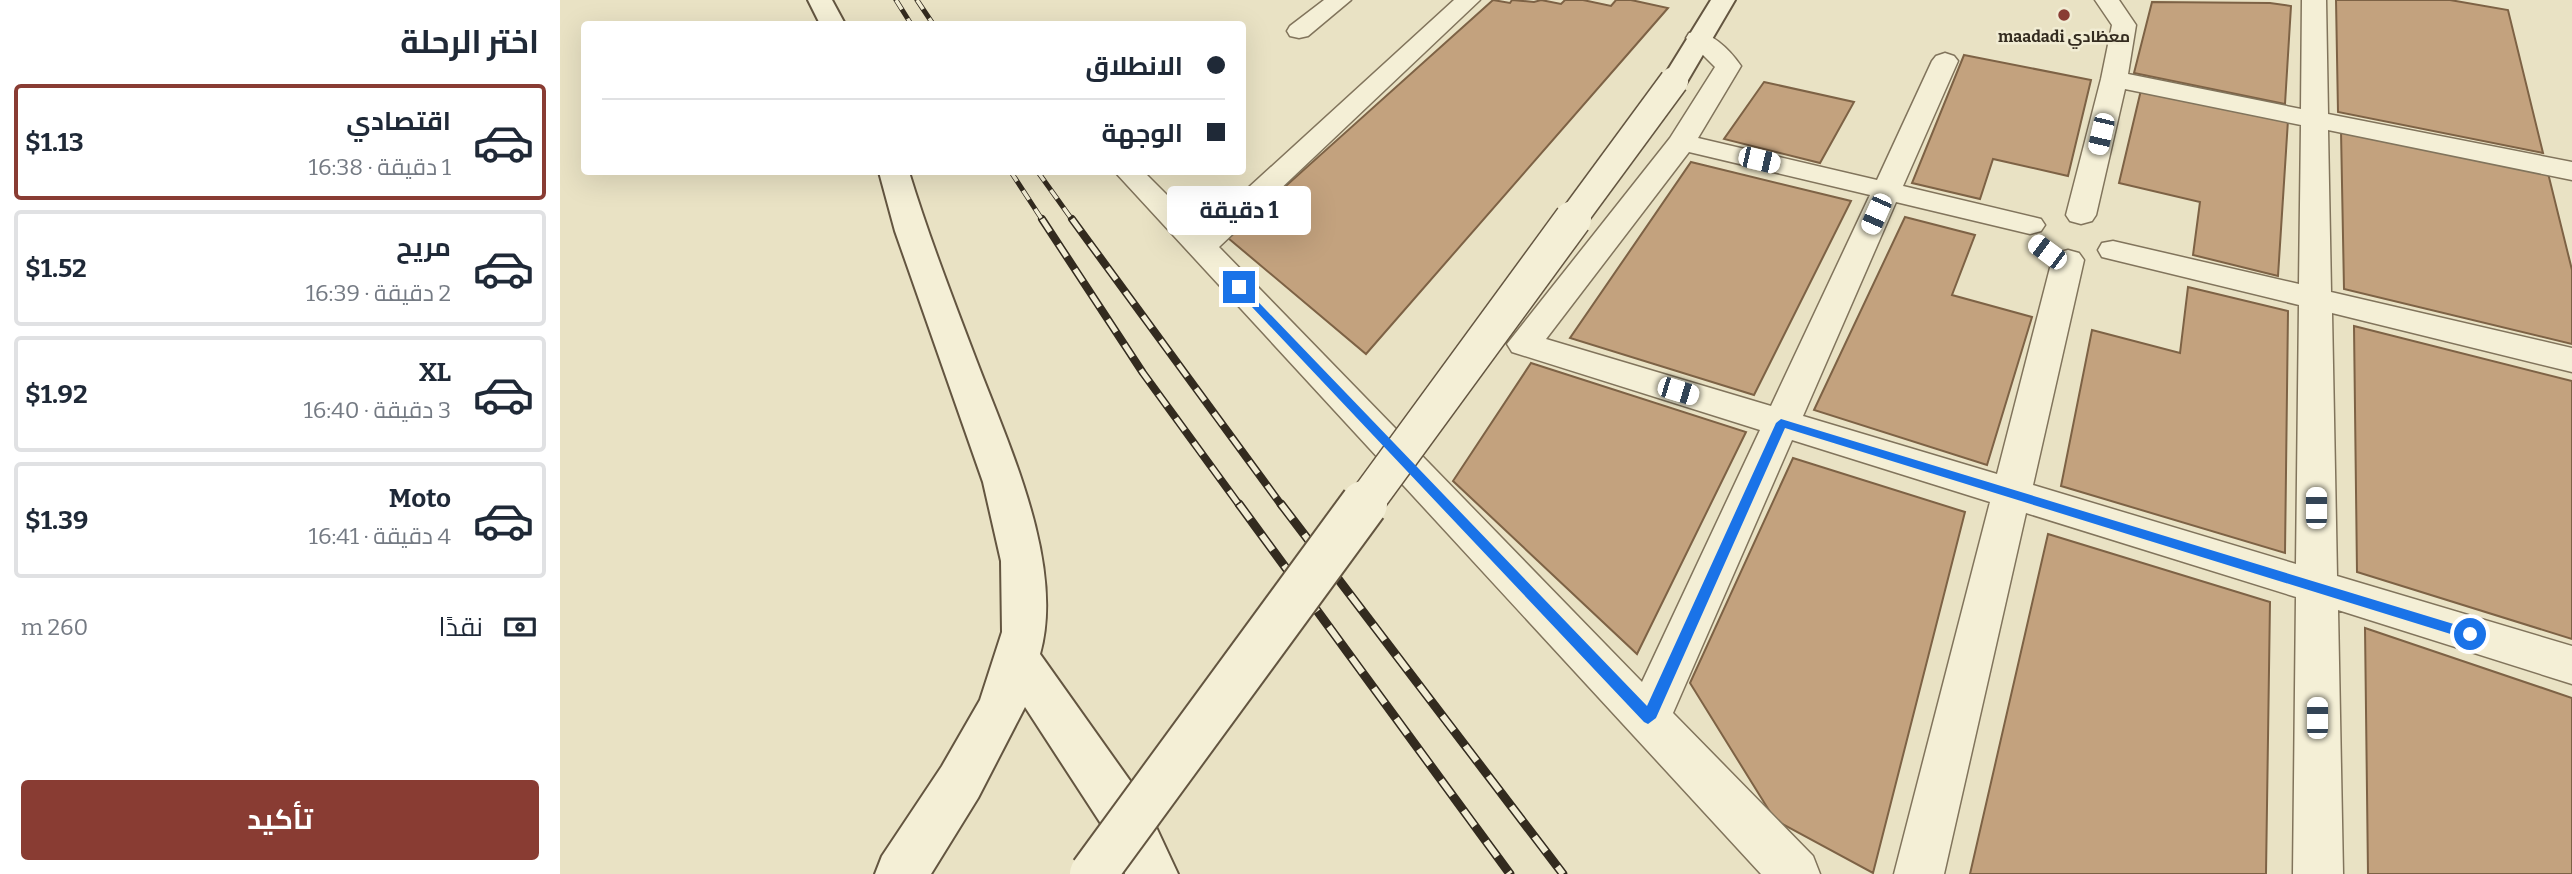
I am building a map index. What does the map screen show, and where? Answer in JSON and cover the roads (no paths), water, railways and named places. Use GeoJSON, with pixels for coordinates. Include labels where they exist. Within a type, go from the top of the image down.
{"type":"FeatureCollection","features":[{"type":"Feature","properties":{"kind":"main road"},"geometry":{"type":"LineString","coordinates":[[820,0],[830,21]]}},
{"type":"Feature","properties":{"kind":"main road"},"geometry":{"type":"LineString","coordinates":[[1093,874],[1674,81],[1723,0]]}},
{"type":"Feature","properties":{"kind":"main road"},"geometry":{"type":"LineString","coordinates":[[895,175],[911,230],[1003,482],[1022,561],[1024,632],[1002,706],[960,782],[901,874]]}},
{"type":"Feature","properties":{"kind":"main road"},"geometry":{"type":"LineString","coordinates":[[1017,658],[1088,758],[1125,816],[1152,874]]}},
{"type":"Feature","properties":{"kind":"street"},"geometry":{"type":"LineString","coordinates":[[1299,31],[1339,0]]}},
{"type":"Feature","properties":{"kind":"street"},"geometry":{"type":"LineString","coordinates":[[1200,247],[1468,0]]}},
{"type":"Feature","properties":{"kind":"street"},"geometry":{"type":"LineString","coordinates":[[2081,215],[2124,25],[2107,0]]}},
{"type":"Feature","properties":{"kind":"street"},"geometry":{"type":"LineString","coordinates":[[2314,0],[2318,874]]}},
{"type":"Feature","properties":{"kind":"street"},"geometry":{"type":"LineString","coordinates":[[1698,38],[1728,66],[1682,142],[1524,344],[2572,666]]}},
{"type":"Feature","properties":{"kind":"street"},"geometry":{"type":"LineString","coordinates":[[1648,718],[1945,61]]}},
{"type":"Feature","properties":{"kind":"street"},"geometry":{"type":"LineString","coordinates":[[2113,79],[2572,171]]}},
{"type":"Feature","properties":{"kind":"street"},"geometry":{"type":"LineString","coordinates":[[1682,142],[2029,225]]}},
{"type":"Feature","properties":{"kind":"street"},"geometry":{"type":"LineString","coordinates":[[1132,175],[1795,874]]}},
{"type":"Feature","properties":{"kind":"street"},"geometry":{"type":"LineString","coordinates":[[2113,250],[2113,240],[2107,230],[2081,215],[2057,212],[2041,215],[2029,225],[2028,232],[2034,242],[2047,252],[2068,260],[2094,260],[2113,250],[2572,360]]}},
{"type":"Feature","properties":{"kind":"street"},"geometry":{"type":"LineString","coordinates":[[1919,874],[2068,260]]}},
{"type":"Feature","properties":{"kind":"railway"},"geometry":{"type":"LineString","coordinates":[[896,0],[909,21]]}},
{"type":"Feature","properties":{"kind":"railway"},"geometry":{"type":"LineString","coordinates":[[917,0],[931,21]]}},
{"type":"Feature","properties":{"kind":"railway"},"geometry":{"type":"LineString","coordinates":[[1013,175],[1043,221]]}},
{"type":"Feature","properties":{"kind":"railway"},"geometry":{"type":"LineString","coordinates":[[1040,175],[1073,221]]}},
{"type":"Feature","properties":{"kind":"railway"},"geometry":{"type":"LineString","coordinates":[[1042,219],[1143,373],[1240,506]]}},
{"type":"Feature","properties":{"kind":"railway"},"geometry":{"type":"LineString","coordinates":[[1072,219],[1282,506]]}},
{"type":"Feature","properties":{"kind":"railway"},"geometry":{"type":"LineString","coordinates":[[1239,504],[1510,874]]}},
{"type":"Feature","properties":{"kind":"railway"},"geometry":{"type":"LineString","coordinates":[[1281,504],[1563,874]]}},
{"type":"Feature","properties":{"kind":"place","name":"maadadi معظادي"},"geometry":{"type":"Point","coordinates":[2064,15]}}]}
